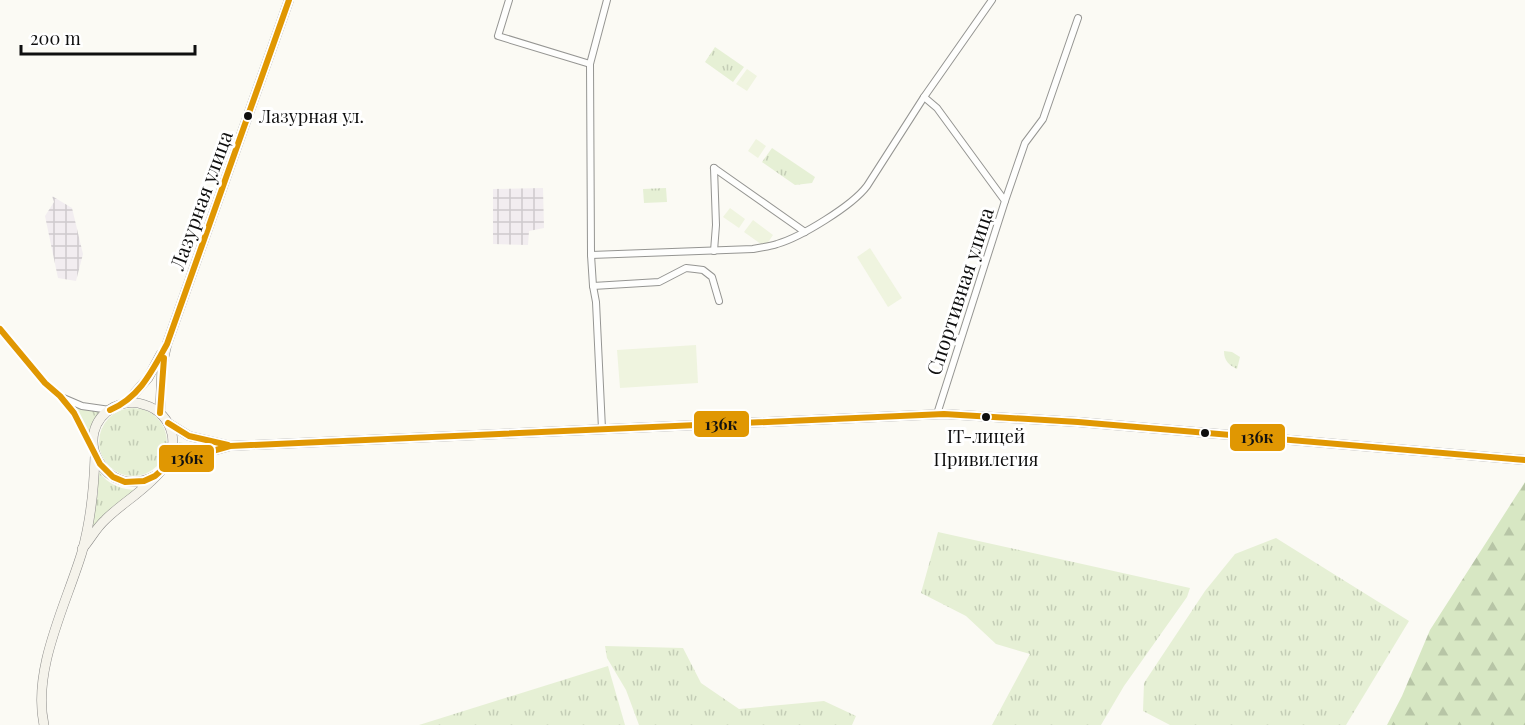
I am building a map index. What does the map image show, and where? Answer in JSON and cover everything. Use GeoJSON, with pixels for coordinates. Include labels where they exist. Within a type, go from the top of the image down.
{"type":"FeatureCollection","features":[{"type":"Feature","properties":{"kind":"street","name":"Лазурная улица"},"geometry":{"type":"LineString","coordinates":[[167,344],[289,0]]}},
{"type":"Feature","properties":{"kind":"street"},"geometry":{"type":"LineString","coordinates":[[509,0],[498,36],[590,64]]}},
{"type":"Feature","properties":{"kind":"street"},"geometry":{"type":"LineString","coordinates":[[602,429],[596,302],[591,255],[590,64],[607,0]]}},
{"type":"Feature","properties":{"kind":"street"},"geometry":{"type":"LineString","coordinates":[[591,255],[753,249],[776,244],[805,232],[840,210],[863,192],[924,97],[992,0]]}},
{"type":"Feature","properties":{"kind":"street"},"geometry":{"type":"LineString","coordinates":[[1005,201],[1025,142],[1043,119],[1078,18]]}},
{"type":"Feature","properties":{"kind":"street","name":"Спортивная улица"},"geometry":{"type":"LineString","coordinates":[[924,97],[937,108],[1005,201],[937,414]]}},
{"type":"Feature","properties":{"kind":"street"},"geometry":{"type":"LineString","coordinates":[[714,251],[716,225],[714,168],[805,232]]}},
{"type":"Feature","properties":{"kind":"street"},"geometry":{"type":"LineString","coordinates":[[593,285],[658,282],[686,268],[703,270],[712,276],[719,301]]}},
{"type":"Feature","properties":{"kind":"street"},"geometry":{"type":"LineString","coordinates":[[0,329],[45,383],[74,413],[104,469],[119,480],[137,482],[155,476]]}},
{"type":"Feature","properties":{"kind":"street"},"geometry":{"type":"LineString","coordinates":[[44,725],[42,681],[49,651],[82,549],[94,493],[93,441],[96,429],[101,419],[110,410],[126,403],[148,378],[167,344]]}},
{"type":"Feature","properties":{"kind":"street"},"geometry":{"type":"LineString","coordinates":[[160,413],[162,366],[167,344]]}},
{"type":"Feature","properties":{"kind":"street"},"geometry":{"type":"LineString","coordinates":[[60,396],[82,405],[110,410]]}},
{"type":"Feature","properties":{"kind":"street"},"geometry":{"type":"LineString","coordinates":[[82,549],[104,520],[140,491],[164,468],[170,458],[173,446],[172,434],[168,423],[160,413],[144,404],[126,403]]}},
{"type":"Feature","properties":{"kind":"street"},"geometry":{"type":"LineString","coordinates":[[164,468],[191,457],[230,446],[937,414],[1078,422],[1525,460]]}},
{"type":"Feature","properties":{"kind":"street"},"geometry":{"type":"LineString","coordinates":[[168,423],[189,436],[230,446]]}},
{"type":"Feature","properties":{"kind":"shaded area"},"geometry":{"type":"Polygon","coordinates":[[[543,188],[544,228],[529,231],[528,245],[493,244],[493,189],[543,188]]]}},
{"type":"Feature","properties":{"kind":"shaded area"},"geometry":{"type":"Polygon","coordinates":[[[52,196],[72,208],[83,254],[76,281],[58,278],[45,216],[54,202],[52,196]]]}},
{"type":"Feature","properties":{"kind":"green space"},"geometry":{"type":"Polygon","coordinates":[[[715,47],[744,67],[733,82],[705,62],[715,47]]]}},
{"type":"Feature","properties":{"kind":"green space"},"geometry":{"type":"Polygon","coordinates":[[[747,69],[757,76],[747,91],[736,84],[747,69]]]}},
{"type":"Feature","properties":{"kind":"green space"},"geometry":{"type":"Polygon","coordinates":[[[756,139],[766,146],[758,158],[748,151],[756,139]]]}},
{"type":"Feature","properties":{"kind":"green space"},"geometry":{"type":"Polygon","coordinates":[[[772,148],[815,177],[812,183],[795,185],[762,162],[772,148]]]}},
{"type":"Feature","properties":{"kind":"green space"},"geometry":{"type":"Polygon","coordinates":[[[666,188],[667,202],[644,203],[643,189],[666,188]]]}},
{"type":"Feature","properties":{"kind":"green space"},"geometry":{"type":"Polygon","coordinates":[[[730,208],[745,219],[739,228],[723,217],[730,208]]]}},
{"type":"Feature","properties":{"kind":"green space"},"geometry":{"type":"Polygon","coordinates":[[[753,220],[773,235],[765,247],[744,232],[753,220]]]}},
{"type":"Feature","properties":{"kind":"green space"},"geometry":{"type":"Polygon","coordinates":[[[870,248],[902,298],[888,307],[857,257],[870,248]]]}},
{"type":"Feature","properties":{"kind":"green space"},"geometry":{"type":"Polygon","coordinates":[[[696,345],[698,383],[620,388],[617,350],[696,345]]]}},
{"type":"Feature","properties":{"kind":"green space"},"geometry":{"type":"Polygon","coordinates":[[[1224,351],[1232,352],[1240,357],[1237,369],[1228,362],[1224,351]]]}},
{"type":"Feature","properties":{"kind":"green space"},"geometry":{"type":"Polygon","coordinates":[[[68,403],[85,410],[103,412],[90,438],[82,421],[68,403]]]}},
{"type":"Feature","properties":{"kind":"green space"},"geometry":{"type":"Polygon","coordinates":[[[140,408],[152,414],[161,423],[167,435],[165,455],[157,466],[140,476],[126,476],[109,466],[101,455],[99,435],[109,418],[120,410],[140,408]]]}},
{"type":"Feature","properties":{"kind":"green space"},"geometry":{"type":"Polygon","coordinates":[[[179,442],[207,449],[177,460],[179,442]]]}},
{"type":"Feature","properties":{"kind":"green space"},"geometry":{"type":"Polygon","coordinates":[[[98,471],[116,486],[138,490],[87,539],[98,493],[98,471]]]}},
{"type":"Feature","properties":{"kind":"green space"},"geometry":{"type":"Polygon","coordinates":[[[1525,482],[1525,725],[1387,725],[1430,630],[1525,482]]]}},
{"type":"Feature","properties":{"kind":"green space"},"geometry":{"type":"Polygon","coordinates":[[[938,532],[1190,588],[1187,597],[1124,686],[1101,725],[992,725],[1030,654],[996,644],[966,616],[921,593],[938,532]]]}},
{"type":"Feature","properties":{"kind":"green space"},"geometry":{"type":"Polygon","coordinates":[[[1276,538],[1409,621],[1346,725],[1170,725],[1143,711],[1144,683],[1205,591],[1235,554],[1276,538]]]}},
{"type":"Feature","properties":{"kind":"green space"},"geometry":{"type":"Polygon","coordinates":[[[605,646],[683,648],[701,683],[739,709],[824,701],[856,716],[852,725],[639,725],[626,690],[607,658],[605,646]]]}},
{"type":"Feature","properties":{"kind":"green space"},"geometry":{"type":"Polygon","coordinates":[[[608,666],[625,725],[419,725],[608,666]]]}},
{"type":"Feature","properties":{"kind":"transit line","name":"136к"},"geometry":{"type":"LineString","coordinates":[[110,410],[137,391],[167,344],[289,0]]}},
{"type":"Feature","properties":{"kind":"transit line","name":"136к"},"geometry":{"type":"LineString","coordinates":[[0,329],[45,383],[74,413],[100,464],[113,477],[125,482],[144,481],[155,476],[164,468],[191,457],[230,446],[944,414],[1078,422],[1525,460]]}},
{"type":"Feature","properties":{"kind":"transit line","name":"136к"},"geometry":{"type":"LineString","coordinates":[[160,413],[164,358]]}},
{"type":"Feature","properties":{"kind":"transit line","name":"136к"},"geometry":{"type":"LineString","coordinates":[[168,423],[189,436],[228,445]]}},
{"type":"Feature","properties":{"kind":"place","name":"Лазурная ул."},"geometry":{"type":"Point","coordinates":[248,116]}},
{"type":"Feature","properties":{"kind":"place","name":"IT-лицей Привилегия"},"geometry":{"type":"Point","coordinates":[986,417]}}]}
